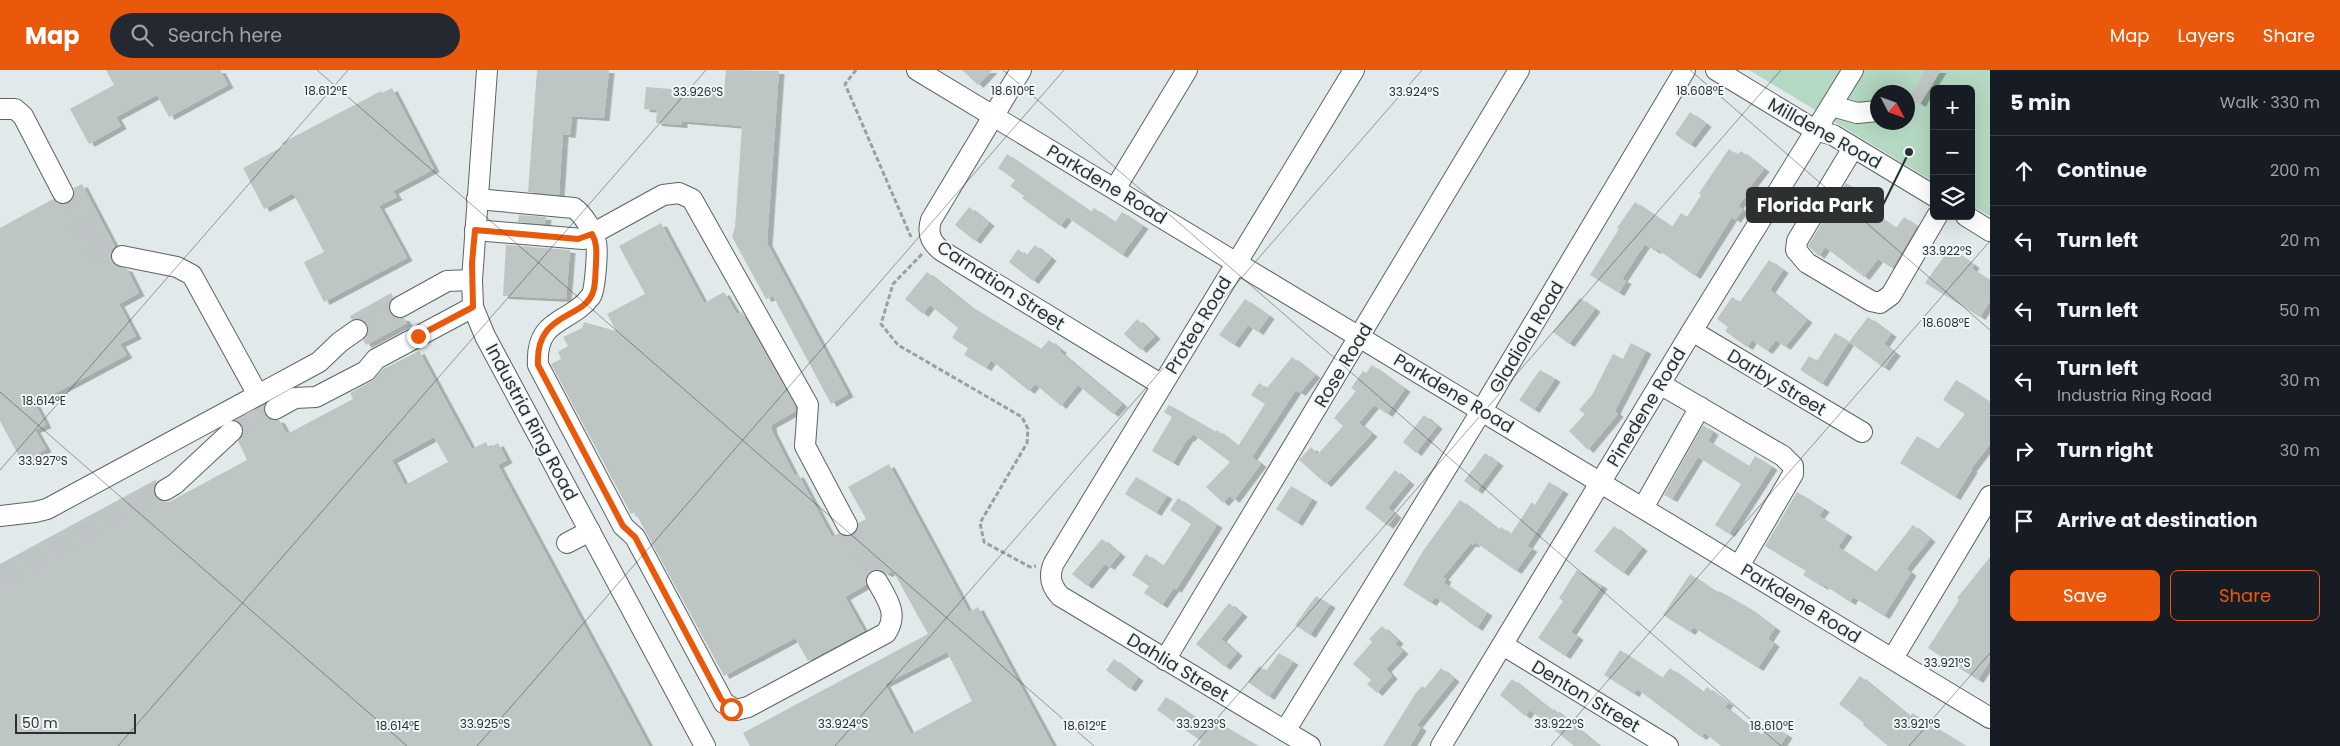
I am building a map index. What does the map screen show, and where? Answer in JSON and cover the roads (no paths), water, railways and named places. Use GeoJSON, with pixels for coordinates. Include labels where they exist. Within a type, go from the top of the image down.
{"type":"FeatureCollection","features":[{"type":"Feature","properties":{"kind":"street","name":"Industria Ring Road"},"geometry":{"type":"LineString","coordinates":[[487,70],[472,280],[473,307],[486,336],[705,746]]}},
{"type":"Feature","properties":{"kind":"street","name":"Parkdene Road"},"geometry":{"type":"LineString","coordinates":[[917,70],[1990,718]]}},
{"type":"Feature","properties":{"kind":"street","name":"Carnation Street"},"geometry":{"type":"LineString","coordinates":[[1021,70],[931,220],[929,228],[933,242],[942,251],[1162,385]]}},
{"type":"Feature","properties":{"kind":"street"},"geometry":{"type":"LineString","coordinates":[[1115,189],[1187,70]]}},
{"type":"Feature","properties":{"kind":"street","name":"Protea Road"},"geometry":{"type":"LineString","coordinates":[[1052,583],[1051,570],[1054,563],[1354,70]]}},
{"type":"Feature","properties":{"kind":"street","name":"Rose Road"},"geometry":{"type":"LineString","coordinates":[[1165,660],[1519,70]]}},
{"type":"Feature","properties":{"kind":"street","name":"Gladiola Road"},"geometry":{"type":"LineString","coordinates":[[1285,731],[1482,410],[1685,70]]}},
{"type":"Feature","properties":{"kind":"street","name":"Milldene Road"},"geometry":{"type":"LineString","coordinates":[[1716,70],[1815,130],[1833,135],[1930,194]]}},
{"type":"Feature","properties":{"kind":"street","name":"Pinedene Road"},"geometry":{"type":"LineString","coordinates":[[1441,746],[1692,331],[1853,70]]}},
{"type":"Feature","properties":{"kind":"street"},"geometry":{"type":"LineString","coordinates":[[1832,106],[1857,113],[1870,112]]}},
{"type":"Feature","properties":{"kind":"street"},"geometry":{"type":"LineString","coordinates":[[0,109],[15,109],[23,116],[63,193]]}},
{"type":"Feature","properties":{"kind":"street"},"geometry":{"type":"LineString","coordinates":[[1854,148],[1797,241],[1796,250],[1807,263],[1871,301],[1880,303],[1891,295],[1935,220]]}},
{"type":"Feature","properties":{"kind":"street"},"geometry":{"type":"LineString","coordinates":[[475,230],[578,239],[592,234],[663,195],[679,192],[692,199],[808,405],[805,446],[847,525]]}},
{"type":"Feature","properties":{"kind":"street"},"geometry":{"type":"LineString","coordinates":[[477,199],[574,208],[580,213],[597,244],[593,293],[584,304],[546,330],[538,351],[538,365],[623,526],[635,537],[721,699],[736,710],[748,707],[880,638],[889,629],[893,616],[891,607],[877,581]]}},
{"type":"Feature","properties":{"kind":"street"},"geometry":{"type":"LineString","coordinates":[[1972,220],[1990,231]]}},
{"type":"Feature","properties":{"kind":"street"},"geometry":{"type":"LineString","coordinates":[[122,256],[177,267],[192,274],[258,395]]}},
{"type":"Feature","properties":{"kind":"street"},"geometry":{"type":"LineString","coordinates":[[400,307],[447,281],[472,280]]}},
{"type":"Feature","properties":{"kind":"street"},"geometry":{"type":"LineString","coordinates":[[275,409],[295,398],[316,397],[366,371],[376,358],[473,307]]}},
{"type":"Feature","properties":{"kind":"street"},"geometry":{"type":"LineString","coordinates":[[0,516],[35,512],[46,508],[319,362],[340,342],[357,330]]}},
{"type":"Feature","properties":{"kind":"street","name":"Darby Street"},"geometry":{"type":"LineString","coordinates":[[1692,331],[1862,432]]}},
{"type":"Feature","properties":{"kind":"street"},"geometry":{"type":"LineString","coordinates":[[1660,384],[1783,456],[1792,466],[1793,474],[1739,566]]}},
{"type":"Feature","properties":{"kind":"street"},"geometry":{"type":"LineString","coordinates":[[1643,508],[1700,407]]}},
{"type":"Feature","properties":{"kind":"street"},"geometry":{"type":"LineString","coordinates":[[165,490],[175,484],[232,431]]}},
{"type":"Feature","properties":{"kind":"street"},"geometry":{"type":"LineString","coordinates":[[1893,658],[1990,496]]}},
{"type":"Feature","properties":{"kind":"street"},"geometry":{"type":"LineString","coordinates":[[567,543],[590,531]]}},
{"type":"Feature","properties":{"kind":"street","name":"Dahlia Street"},"geometry":{"type":"LineString","coordinates":[[1052,583],[1060,596],[1310,746]]}},
{"type":"Feature","properties":{"kind":"street","name":"Denton Street"},"geometry":{"type":"LineString","coordinates":[[1503,645],[1668,746]]}},
{"type":"Feature","properties":{"kind":"tunnel"},"geometry":{"type":"LineString","coordinates":[[63,193],[92,246],[102,252],[122,256]]}},
{"type":"Feature","properties":{"kind":"tunnel"},"geometry":{"type":"LineString","coordinates":[[357,330],[400,307]]}},
{"type":"Feature","properties":{"kind":"tunnel"},"geometry":{"type":"LineString","coordinates":[[232,431],[275,409]]}},
{"type":"Feature","properties":{"kind":"tunnel"},"geometry":{"type":"LineString","coordinates":[[0,580],[165,490]]}},
{"type":"Feature","properties":{"kind":"tunnel"},"geometry":{"type":"LineString","coordinates":[[847,525],[877,581]]}},
{"type":"Feature","properties":{"kind":"place","name":"Florida Park"},"geometry":{"type":"Point","coordinates":[1909,152]}}]}
